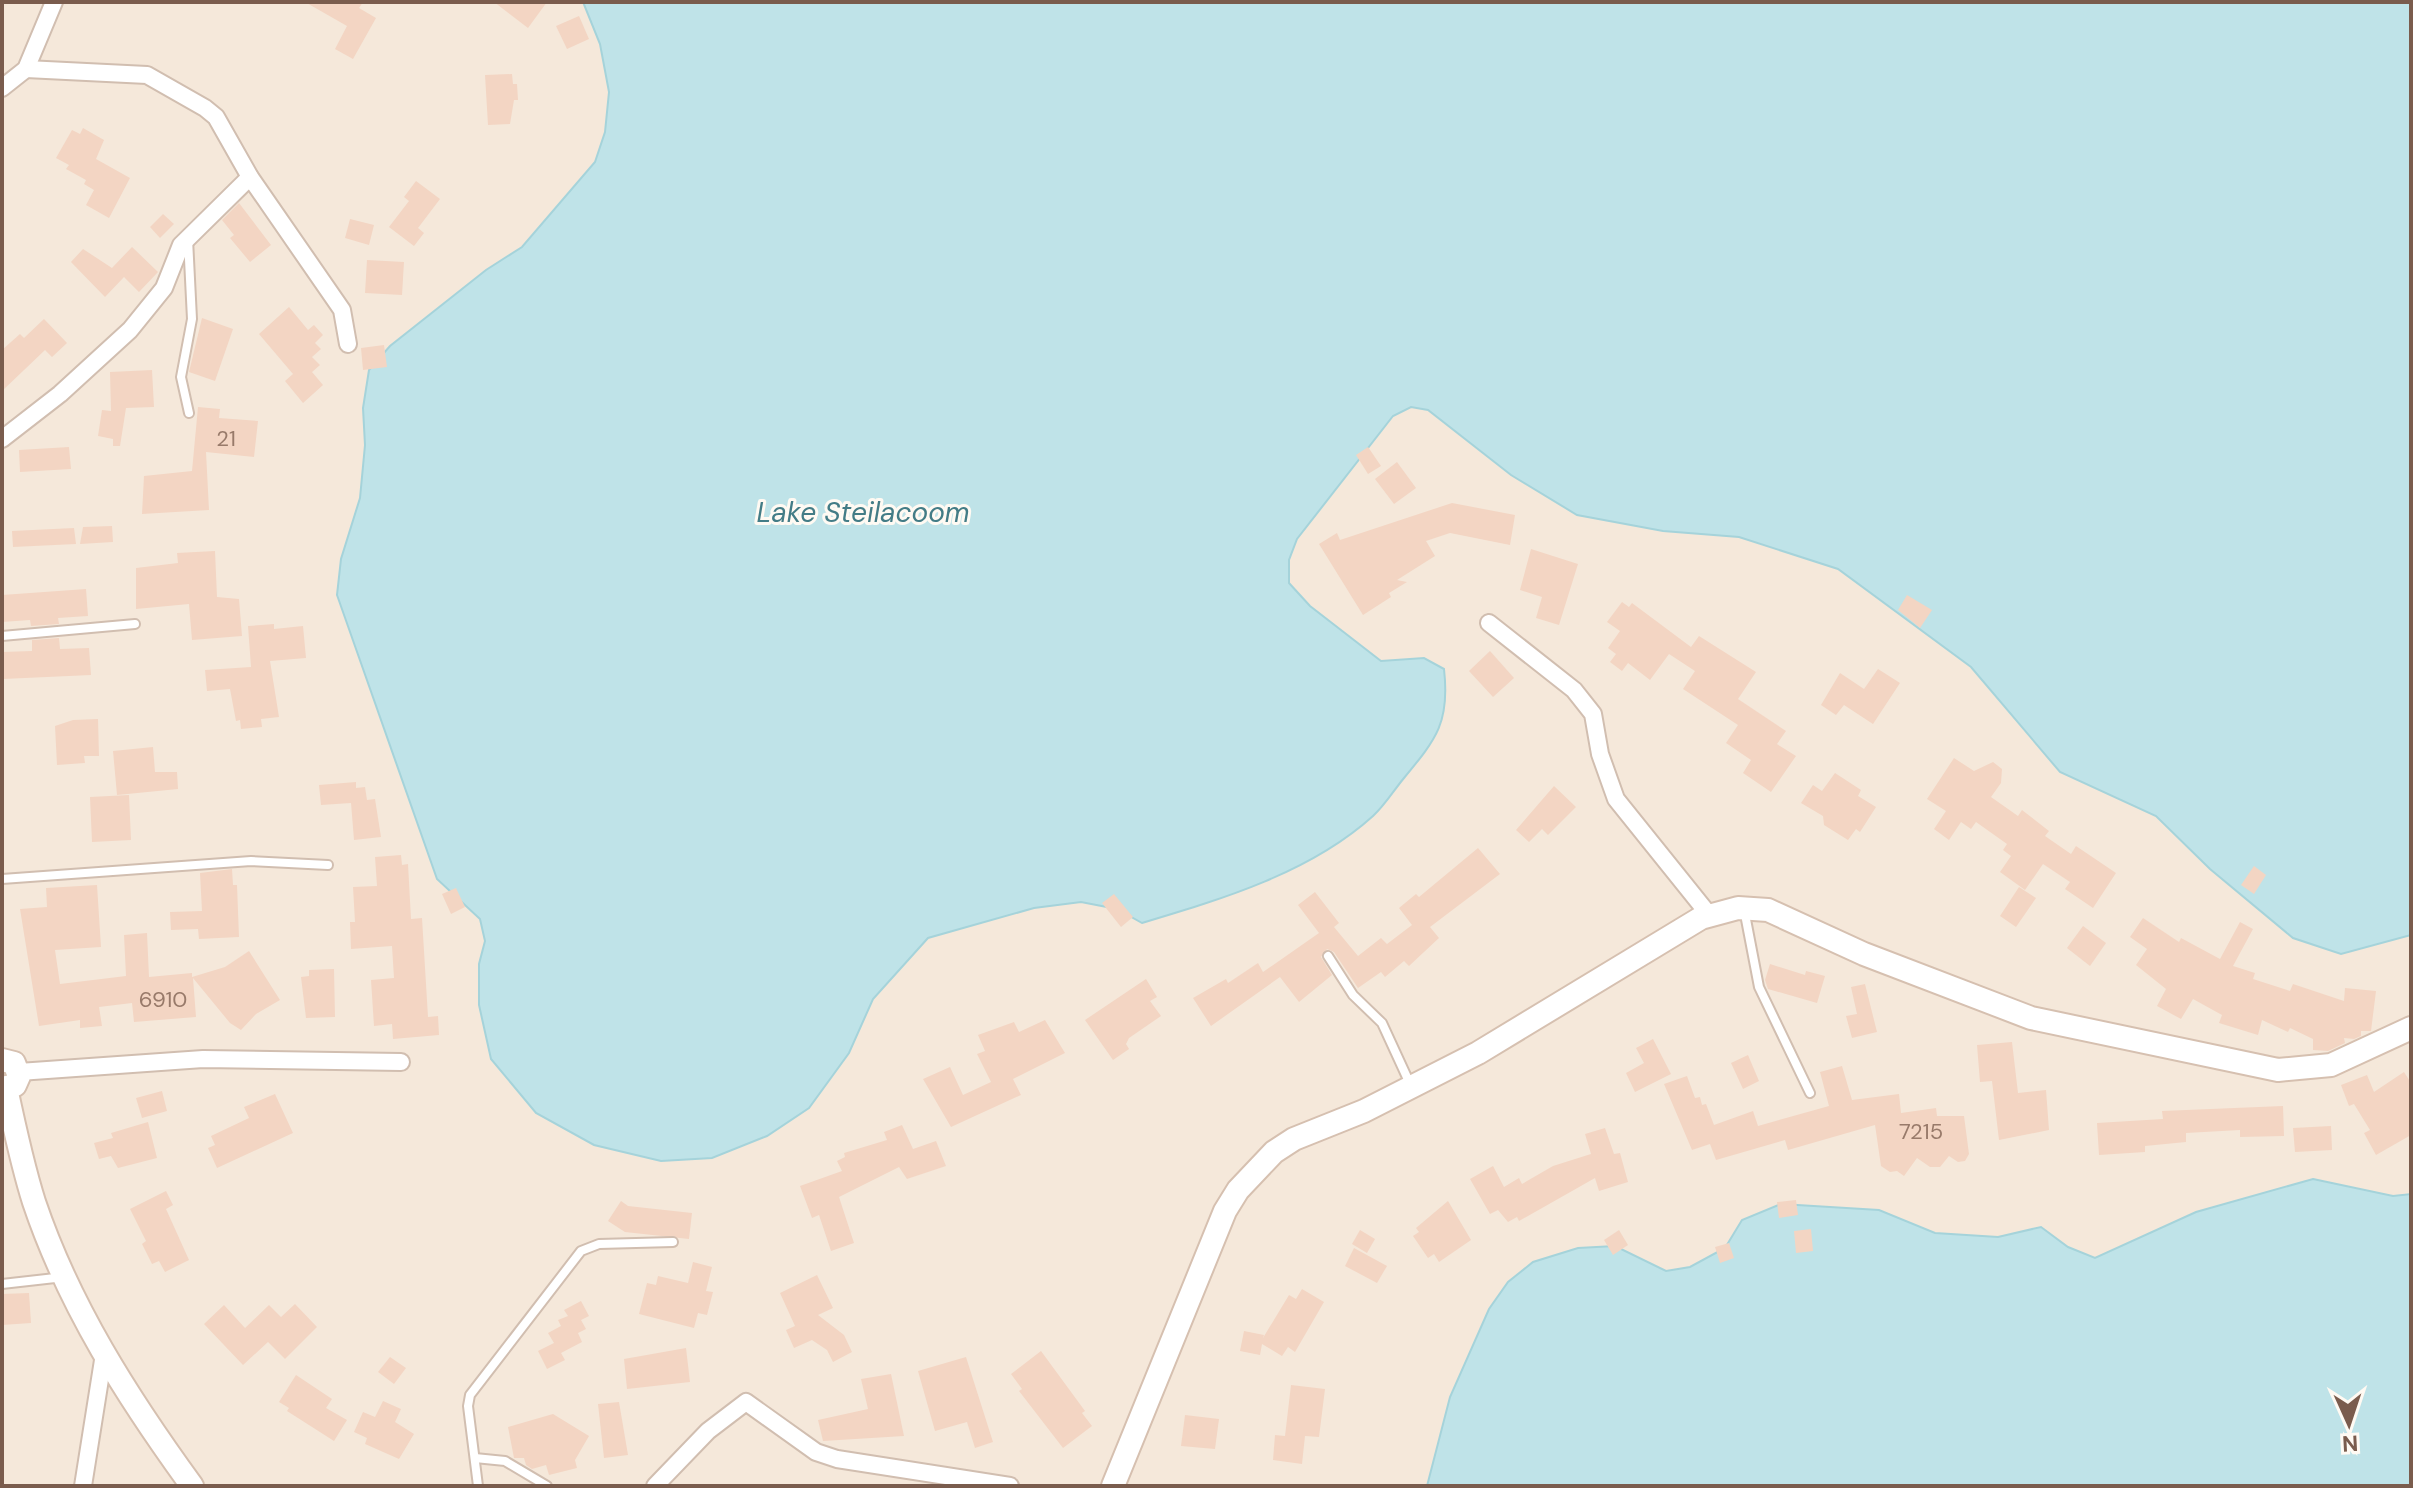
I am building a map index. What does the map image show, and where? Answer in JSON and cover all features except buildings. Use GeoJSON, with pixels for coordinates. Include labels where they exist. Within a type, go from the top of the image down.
{"type":"FeatureCollection","features":[{"type":"Feature","properties":{"kind":"street"},"geometry":{"type":"LineString","coordinates":[[2,88],[26,69],[54,2]]}},
{"type":"Feature","properties":{"kind":"street"},"geometry":{"type":"LineString","coordinates":[[26,69],[111,71],[160,79],[216,117],[250,177],[342,310],[348,344]]}},
{"type":"Feature","properties":{"kind":"street"},"geometry":{"type":"LineString","coordinates":[[2,439],[60,394],[130,330],[164,288],[181,245],[250,177]]}},
{"type":"Feature","properties":{"kind":"street"},"geometry":{"type":"LineString","coordinates":[[1489,623],[1574,690],[1593,714],[1600,754],[1616,799],[1710,916]]}},
{"type":"Feature","properties":{"kind":"street"},"geometry":{"type":"LineString","coordinates":[[1113,1486],[1225,1211],[1238,1190],[1274,1152],[1294,1139],[1411,1087],[1478,1053],[1666,938],[1710,916],[1744,908],[1768,910],[1864,954],[2031,1018],[2278,1070],[2331,1065],[2411,1028]]}},
{"type":"Feature","properties":{"kind":"street"},"geometry":{"type":"LineString","coordinates":[[192,1486],[142,1416],[104,1354],[64,1277],[35,1203],[7,1077],[203,1059],[401,1062]]}},
{"type":"Feature","properties":{"kind":"street"},"geometry":{"type":"LineString","coordinates":[[83,1486],[94,1438],[104,1354]]}},
{"type":"Feature","properties":{"kind":"street"},"geometry":{"type":"LineString","coordinates":[[655,1486],[708,1431],[746,1402],[816,1452],[837,1459],[1010,1486]]}},
{"type":"Feature","properties":{"kind":"lane"},"geometry":{"type":"LineString","coordinates":[[187,239],[192,319],[181,377],[189,413]]}},
{"type":"Feature","properties":{"kind":"lane"},"geometry":{"type":"LineString","coordinates":[[2,636],[135,624]]}},
{"type":"Feature","properties":{"kind":"lane"},"geometry":{"type":"LineString","coordinates":[[2,879],[251,861],[328,865]]}},
{"type":"Feature","properties":{"kind":"lane"},"geometry":{"type":"LineString","coordinates":[[1744,908],[1759,987],[1810,1093]]}},
{"type":"Feature","properties":{"kind":"lane"},"geometry":{"type":"LineString","coordinates":[[1328,956],[1353,995],[1382,1023],[1411,1087]]}},
{"type":"Feature","properties":{"kind":"lane"},"geometry":{"type":"LineString","coordinates":[[478,1486],[468,1406],[470,1395],[581,1251],[599,1244],[673,1242]]}},
{"type":"Feature","properties":{"kind":"lane"},"geometry":{"type":"LineString","coordinates":[[2,1284],[64,1277]]}},
{"type":"Feature","properties":{"kind":"lane"},"geometry":{"type":"LineString","coordinates":[[475,1458],[505,1461],[547,1486]]}},
{"type":"Feature","properties":{"kind":"shaded area"},"geometry":{"type":"Polygon","coordinates":[[[2,2],[583,2],[587,7],[600,44],[609,92],[605,132],[595,162],[522,247],[486,270],[439,308],[363,408],[365,445],[360,498],[341,559],[466,904],[480,919],[485,941],[479,964],[479,1005],[491,1059],[767,1136],[809,1108],[849,1053],[873,999],[928,938],[1034,908],[1081,902],[1117,909],[1424,658],[1381,661],[1310,606],[1289,583],[1289,560],[1297,539],[1393,416],[1411,407],[1428,410],[1511,475],[1577,515],[1663,531],[1739,537],[1838,569],[1971,667],[2060,772],[2156,816],[2210,869],[2293,938],[2341,954],[2411,935],[2411,1194],[2393,1196],[2353,1187],[2124,1246],[2095,1258],[2068,1247],[2040,1227],[1998,1237],[1935,1233],[1879,1210],[1725,1248],[1690,1267],[1666,1272],[1615,1246],[1578,1248],[1533,1262],[1508,1282],[1489,1309],[1450,1397],[1427,1486],[2,1486],[2,2]]]}},
{"type":"Feature","properties":{"kind":"water","name":"Lake Steilacoom"},"geometry":{"type":"Polygon","coordinates":[[[583,2],[2411,2],[2411,935],[2341,954],[2293,938],[2210,869],[2156,816],[2060,772],[1971,667],[1838,569],[1739,537],[1663,531],[1577,515],[1511,475],[1428,410],[1411,407],[1393,416],[1297,539],[1289,560],[1289,583],[1310,606],[1381,661],[1424,658],[1444,669],[1445,703],[1439,728],[1425,752],[1373,816],[1348,836],[1293,869],[1234,894],[1142,923],[1117,909],[1081,902],[1034,908],[928,938],[873,999],[849,1053],[809,1108],[767,1136],[712,1158],[661,1161],[594,1145],[536,1113],[491,1059],[479,1005],[479,964],[485,941],[480,919],[437,879],[337,595],[341,559],[360,498],[365,445],[363,408],[369,370],[390,346],[486,270],[522,247],[595,162],[605,132],[609,92],[600,44],[583,2]]]}},
{"type":"Feature","properties":{"kind":"water"},"geometry":{"type":"Polygon","coordinates":[[[2313,1179],[2393,1196],[2411,1194],[2411,1486],[1427,1486],[1450,1397],[1489,1309],[1508,1282],[1533,1262],[1578,1248],[1615,1246],[1666,1271],[1690,1267],[1725,1248],[1742,1220],[1781,1204],[1879,1210],[1935,1233],[1998,1237],[2041,1227],[2068,1247],[2095,1258],[2196,1212],[2313,1179]]]}}]}
